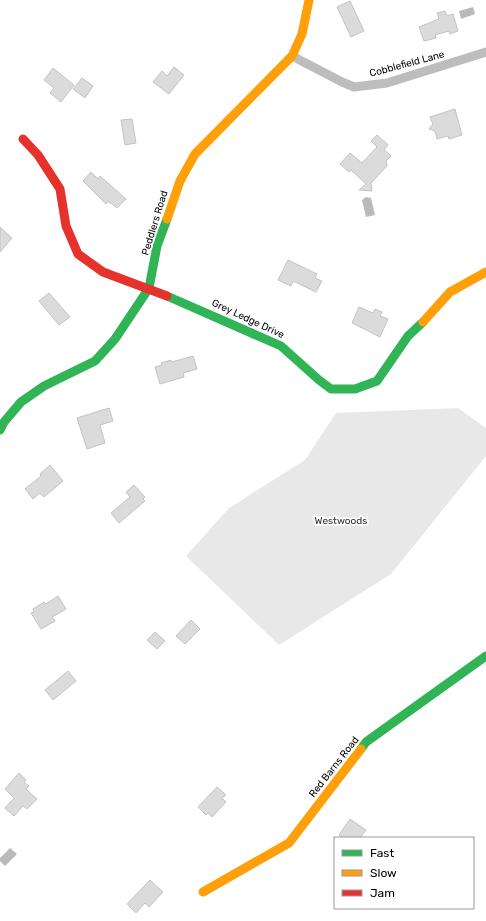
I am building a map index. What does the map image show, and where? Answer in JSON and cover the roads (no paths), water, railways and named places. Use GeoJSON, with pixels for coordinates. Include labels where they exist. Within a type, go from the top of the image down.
{"type":"FeatureCollection","features":[{"type":"Feature","properties":{"kind":"street","name":"Peddlers Road"},"geometry":{"type":"LineString","coordinates":[[0,430],[4,422],[21,402],[44,386],[95,361],[115,339],[149,288],[157,246],[180,181],[195,154],[292,56],[302,34],[309,0]]}},
{"type":"Feature","properties":{"kind":"street","name":"Cobblefield Lane"},"geometry":{"type":"LineString","coordinates":[[292,56],[354,87],[387,83],[486,52]]}},
{"type":"Feature","properties":{"kind":"street","name":"Grey Ledge Drive"},"geometry":{"type":"LineString","coordinates":[[23,139],[38,156],[60,189],[66,226],[78,254],[103,272],[149,288],[208,312],[281,346],[319,380],[332,389],[355,389],[378,381],[408,336],[427,318],[450,292],[486,272]]}},
{"type":"Feature","properties":{"kind":"street","name":"Red Barns Road"},"geometry":{"type":"LineString","coordinates":[[203,892],[289,843],[366,742],[486,656]]}},
{"type":"Feature","properties":{"kind":"park label","name":"Westwoods"},"geometry":{"type":"Point","coordinates":[341,521]}}]}
